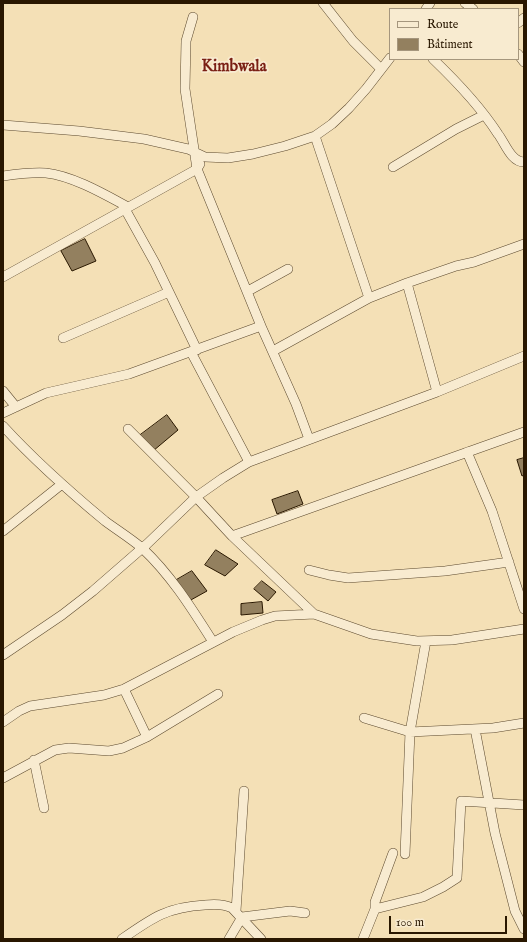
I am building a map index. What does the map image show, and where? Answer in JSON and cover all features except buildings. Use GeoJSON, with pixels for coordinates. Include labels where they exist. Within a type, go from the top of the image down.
{"type":"FeatureCollection","features":[{"type":"Feature","properties":{"kind":"street"},"geometry":{"type":"LineString","coordinates":[[324,3],[353,41],[381,69]]}},
{"type":"Feature","properties":{"kind":"street"},"geometry":{"type":"LineString","coordinates":[[193,17],[186,41],[185,89],[197,169],[261,326],[296,404],[309,439]]}},
{"type":"Feature","properties":{"kind":"street"},"geometry":{"type":"LineString","coordinates":[[3,125],[79,131],[144,139],[188,149],[205,157],[228,158],[253,154],[285,146],[315,136],[332,124],[349,108],[389,59]]}},
{"type":"Feature","properties":{"kind":"street"},"geometry":{"type":"LineString","coordinates":[[434,60],[452,77],[484,115],[514,158],[520,162],[524,162]]}},
{"type":"Feature","properties":{"kind":"street"},"geometry":{"type":"LineString","coordinates":[[394,167],[484,115]]}},
{"type":"Feature","properties":{"kind":"street"},"geometry":{"type":"LineString","coordinates":[[315,136],[369,298]]}},
{"type":"Feature","properties":{"kind":"street"},"geometry":{"type":"LineString","coordinates":[[3,277],[197,169],[205,157]]}},
{"type":"Feature","properties":{"kind":"street"},"geometry":{"type":"LineString","coordinates":[[3,176],[23,173],[47,173],[85,185],[127,208],[169,292],[194,351],[249,462]]}},
{"type":"Feature","properties":{"kind":"street"},"geometry":{"type":"LineString","coordinates":[[272,351],[369,298],[406,283],[456,266],[474,262],[524,244]]}},
{"type":"Feature","properties":{"kind":"street"},"geometry":{"type":"LineString","coordinates":[[248,291],[288,269]]}},
{"type":"Feature","properties":{"kind":"street"},"geometry":{"type":"LineString","coordinates":[[406,283],[437,392]]}},
{"type":"Feature","properties":{"kind":"street"},"geometry":{"type":"LineString","coordinates":[[63,338],[169,292]]}},
{"type":"Feature","properties":{"kind":"street"},"geometry":{"type":"LineString","coordinates":[[3,413],[46,392],[129,374],[261,326]]}},
{"type":"Feature","properties":{"kind":"street"},"geometry":{"type":"LineString","coordinates":[[3,655],[62,615],[86,596],[142,548],[196,497],[249,462],[437,392],[524,356]]}},
{"type":"Feature","properties":{"kind":"street"},"geometry":{"type":"LineString","coordinates":[[3,391],[16,407]]}},
{"type":"Feature","properties":{"kind":"street"},"geometry":{"type":"LineString","coordinates":[[3,426],[28,454],[62,484],[106,521],[142,548],[166,574],[193,610],[213,642]]}},
{"type":"Feature","properties":{"kind":"street"},"geometry":{"type":"LineString","coordinates":[[128,429],[196,497],[232,536],[314,614]]}},
{"type":"Feature","properties":{"kind":"street"},"geometry":{"type":"LineString","coordinates":[[232,536],[524,432]]}},
{"type":"Feature","properties":{"kind":"street"},"geometry":{"type":"LineString","coordinates":[[467,452],[492,511],[524,609]]}},
{"type":"Feature","properties":{"kind":"street"},"geometry":{"type":"LineString","coordinates":[[3,531],[62,484]]}},
{"type":"Feature","properties":{"kind":"street"},"geometry":{"type":"LineString","coordinates":[[309,570],[348,578],[445,571],[509,562]]}},
{"type":"Feature","properties":{"kind":"street"},"geometry":{"type":"LineString","coordinates":[[3,722],[19,711],[30,706],[104,695],[124,689],[233,632],[275,616],[314,614],[371,634],[417,641],[452,640],[524,629]]}},
{"type":"Feature","properties":{"kind":"street"},"geometry":{"type":"LineString","coordinates":[[405,854],[410,732],[426,641]]}},
{"type":"Feature","properties":{"kind":"street"},"geometry":{"type":"LineString","coordinates":[[124,689],[146,737]]}},
{"type":"Feature","properties":{"kind":"street"},"geometry":{"type":"LineString","coordinates":[[3,778],[55,750],[69,748],[109,751],[123,748],[146,737],[218,694]]}},
{"type":"Feature","properties":{"kind":"street"},"geometry":{"type":"LineString","coordinates":[[364,718],[410,732],[493,728],[524,723]]}},
{"type":"Feature","properties":{"kind":"street"},"geometry":{"type":"LineString","coordinates":[[475,729],[495,834],[515,911],[524,928]]}},
{"type":"Feature","properties":{"kind":"street"},"geometry":{"type":"LineString","coordinates":[[34,760],[44,808]]}},
{"type":"Feature","properties":{"kind":"street"},"geometry":{"type":"LineString","coordinates":[[229,939],[239,914],[244,790]]}},
{"type":"Feature","properties":{"kind":"street"},"geometry":{"type":"LineString","coordinates":[[375,909],[423,897],[457,878],[461,802],[524,805]]}},
{"type":"Feature","properties":{"kind":"street"},"geometry":{"type":"LineString","coordinates":[[363,939],[375,909],[375,902],[393,853]]}},
{"type":"Feature","properties":{"kind":"street"},"geometry":{"type":"LineString","coordinates":[[122,939],[160,914],[193,905],[228,906],[239,914],[261,939]]}},
{"type":"Feature","properties":{"kind":"street"},"geometry":{"type":"LineString","coordinates":[[239,914],[290,911],[305,913]]}},
{"type":"Feature","properties":{"kind":"district","name":"Kimbwala"},"geometry":{"type":"Point","coordinates":[234,68]}}]}
